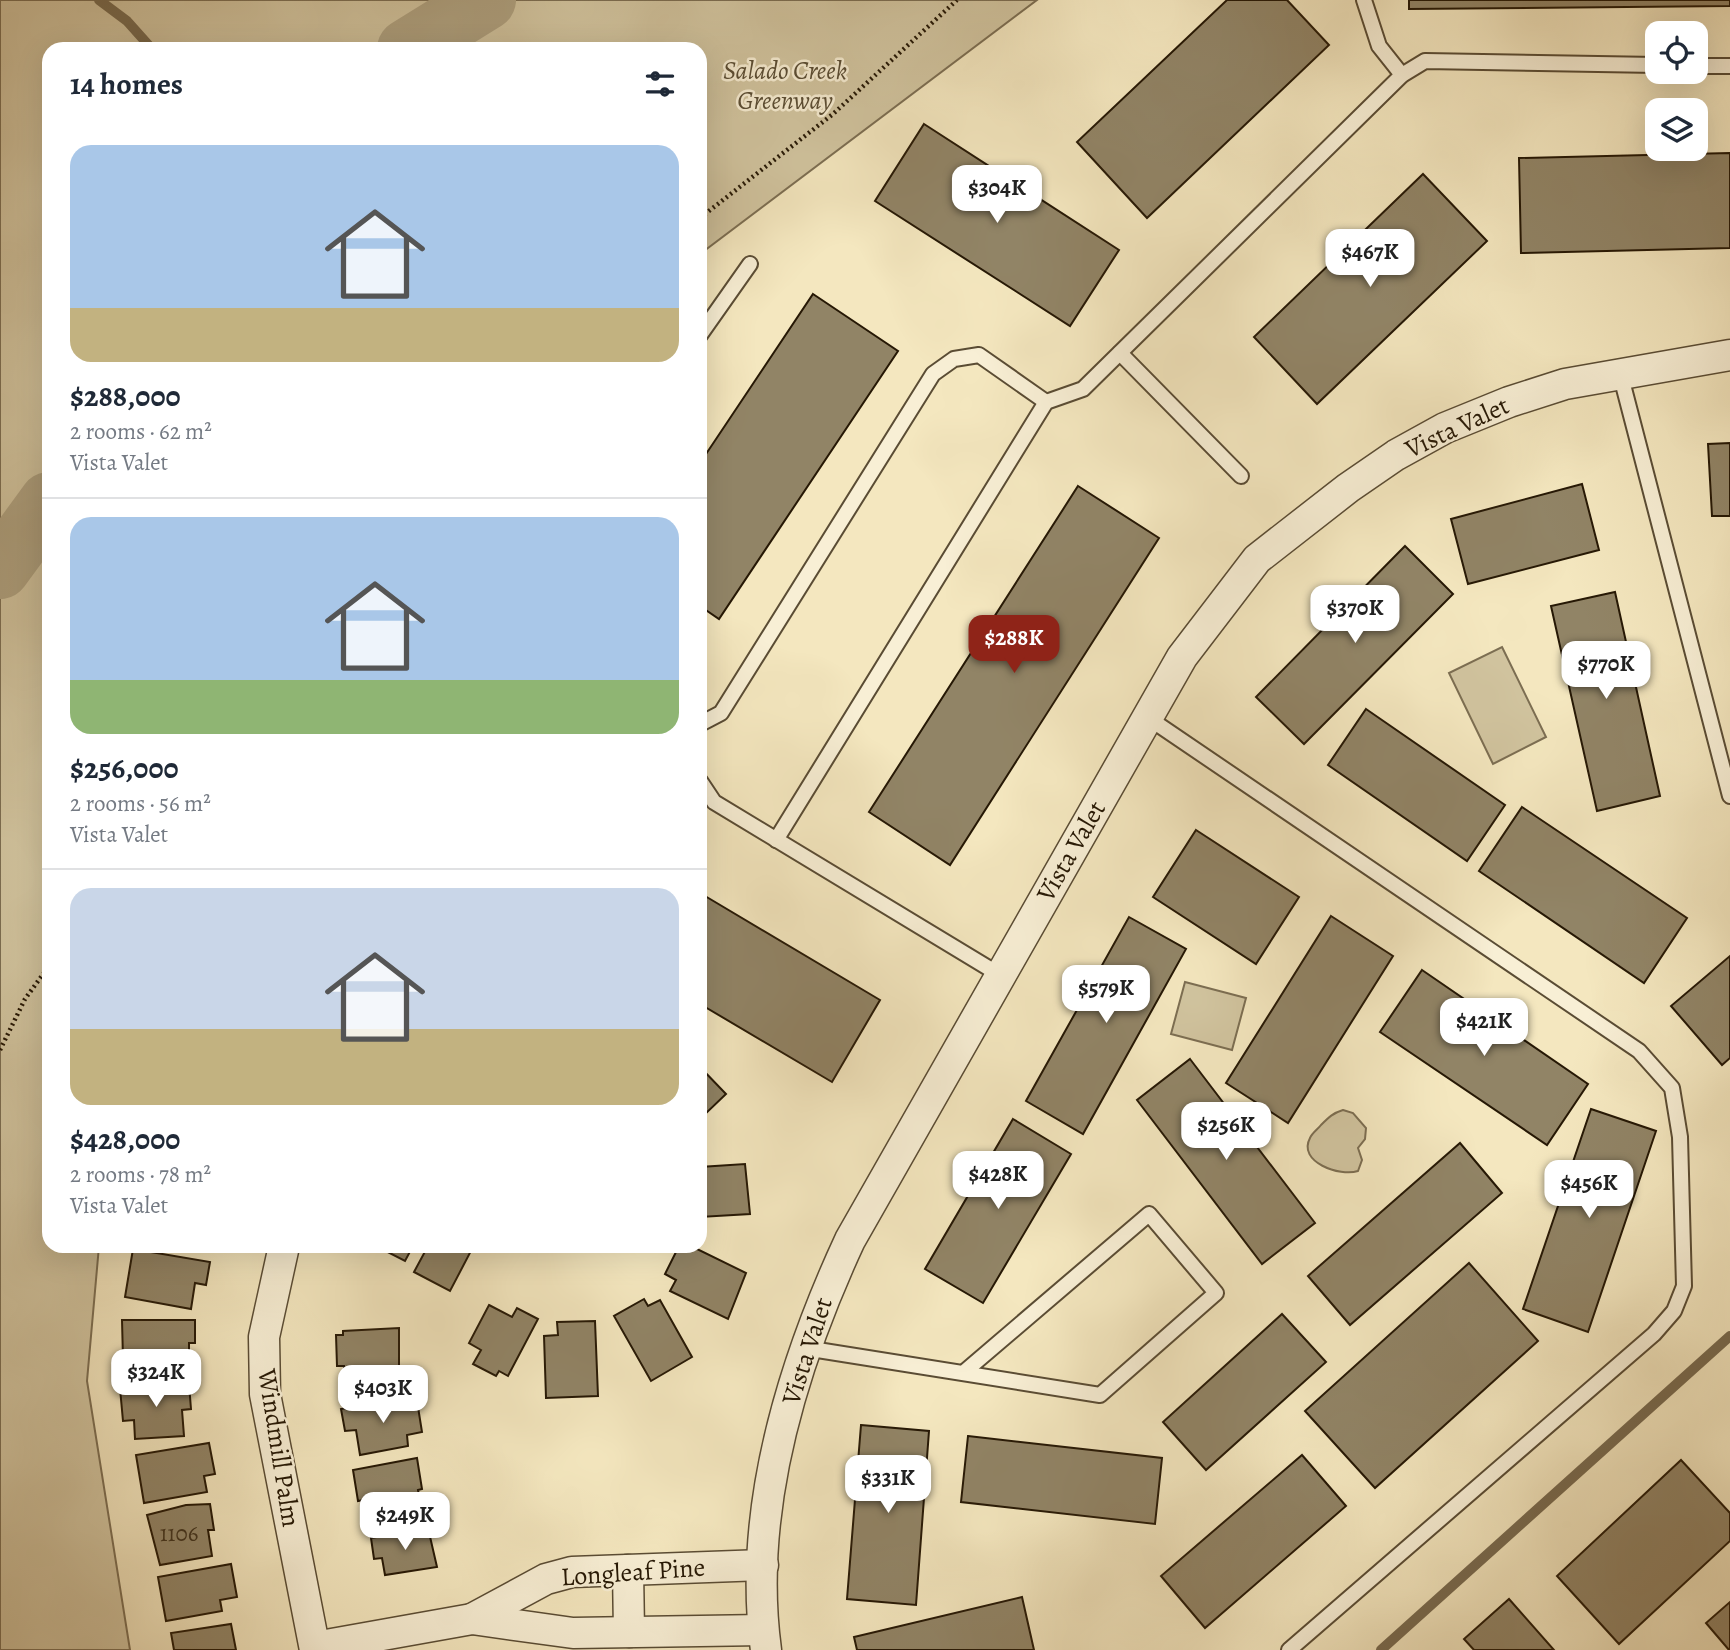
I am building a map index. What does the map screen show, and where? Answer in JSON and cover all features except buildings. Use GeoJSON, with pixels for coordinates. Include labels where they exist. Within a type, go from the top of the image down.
{"type":"FeatureCollection","features":[{"type":"Feature","properties":{"kind":"street","name":"Vista Valet"},"geometry":{"type":"LineString","coordinates":[[765,1640],[763,1539],[778,1452],[818,1308],[850,1240],[1182,657],[1258,559],[1348,488],[1396,455],[1445,428],[1509,402],[1565,384],[1730,355]]}},
{"type":"Feature","properties":{"kind":"street","name":"Windmill Palm"},"geometry":{"type":"LineString","coordinates":[[282,1253],[268,1307],[264,1337],[265,1394],[315,1649]]}},
{"type":"Feature","properties":{"kind":"street","name":"Longleaf Pine"},"geometry":{"type":"LineString","coordinates":[[315,1649],[472,1619],[546,1579],[572,1572],[763,1565]]}},
{"type":"Feature","properties":{"kind":"street"},"geometry":{"type":"LineString","coordinates":[[628,1570],[629,1632]]}},
{"type":"Feature","properties":{"kind":"street","name":"Longleaf Pine"},"geometry":{"type":"LineString","coordinates":[[472,1619],[573,1633],[629,1632],[765,1640]]}},
{"type":"Feature","properties":{"kind":"lane"},"geometry":{"type":"LineString","coordinates":[[1364,0],[1380,46],[1402,75]]}},
{"type":"Feature","properties":{"kind":"lane"},"geometry":{"type":"LineString","coordinates":[[776,840],[1046,401],[1083,389],[1402,75],[1425,61],[1645,65]]}},
{"type":"Feature","properties":{"kind":"lane"},"geometry":{"type":"LineString","coordinates":[[1708,66],[1730,66]]}},
{"type":"Feature","properties":{"kind":"lane"},"geometry":{"type":"LineString","coordinates":[[707,325],[750,264]]}},
{"type":"Feature","properties":{"kind":"lane"},"geometry":{"type":"LineString","coordinates":[[1120,353],[1241,476]]}},
{"type":"Feature","properties":{"kind":"lane"},"geometry":{"type":"LineString","coordinates":[[707,720],[721,713],[933,374],[954,359],[979,355],[1046,401]]}},
{"type":"Feature","properties":{"kind":"lane"},"geometry":{"type":"LineString","coordinates":[[1620,373],[1730,796]]}},
{"type":"Feature","properties":{"kind":"lane"},"geometry":{"type":"LineString","coordinates":[[1147,717],[1639,1051],[1672,1088],[1680,1137],[1684,1286],[1674,1311],[1654,1334],[1289,1650]]}},
{"type":"Feature","properties":{"kind":"lane"},"geometry":{"type":"LineString","coordinates":[[707,792],[714,802],[1000,975]]}},
{"type":"Feature","properties":{"kind":"lane"},"geometry":{"type":"LineString","coordinates":[[805,1348],[1100,1395],[1216,1293],[1149,1214],[963,1373]]}},
{"type":"Feature","properties":{"kind":"path"},"geometry":{"type":"LineString","coordinates":[[707,213],[833,114],[957,0]]}},
{"type":"Feature","properties":{"kind":"path"},"geometry":{"type":"LineString","coordinates":[[0,1051],[25,999],[42,976]]}},
{"type":"Feature","properties":{"kind":"green space","name":"Salado Creek Greenway"},"geometry":{"type":"Polygon","coordinates":[[[0,0],[1037,0],[707,249],[707,42],[42,42],[42,1253],[98,1253],[87,1381],[130,1650],[0,1650],[0,0]]]}},
{"type":"Feature","properties":{"kind":"green space"},"geometry":{"type":"Polygon","coordinates":[[[1502,647],[1546,737],[1493,764],[1449,673],[1502,647]]]}},
{"type":"Feature","properties":{"kind":"green space"},"geometry":{"type":"Polygon","coordinates":[[[1185,982],[1246,998],[1232,1050],[1171,1034],[1185,982]]]}},
{"type":"Feature","properties":{"kind":"green space"},"geometry":{"type":"Polygon","coordinates":[[[1343,1110],[1353,1113],[1366,1128],[1365,1139],[1358,1148],[1362,1160],[1358,1171],[1331,1170],[1315,1161],[1309,1154],[1311,1136],[1331,1116],[1343,1110]]]}},
{"type":"Feature","properties":{"kind":"waterway"},"geometry":{"type":"LineString","coordinates":[[99,0],[127,21],[146,42]]}},
{"type":"Feature","properties":{"kind":"waterway"},"geometry":{"type":"LineString","coordinates":[[418,42],[486,0]]}},
{"type":"Feature","properties":{"kind":"waterway"},"geometry":{"type":"LineString","coordinates":[[0,569],[42,512]]}},
{"type":"Feature","properties":{"kind":"waterway"},"geometry":{"type":"LineString","coordinates":[[1381,1650],[1730,1336]]}}]}
